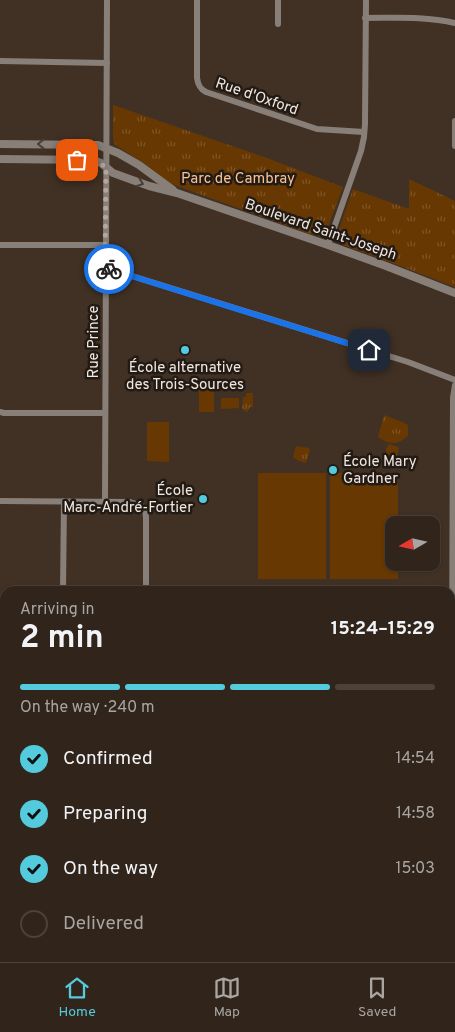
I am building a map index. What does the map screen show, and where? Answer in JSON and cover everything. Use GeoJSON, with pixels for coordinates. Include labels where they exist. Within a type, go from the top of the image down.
{"type":"FeatureCollection","features":[{"type":"Feature","properties":{"kind":"street","name":"Rue Prince"},"geometry":{"type":"LineString","coordinates":[[105,501],[107,0]]}},
{"type":"Feature","properties":{"kind":"street","name":"Rue d'Oxford"},"geometry":{"type":"LineString","coordinates":[[197,0],[198,85],[201,89],[317,129],[364,132]]}},
{"type":"Feature","properties":{"kind":"street"},"geometry":{"type":"LineString","coordinates":[[278,0],[278,24]]}},
{"type":"Feature","properties":{"kind":"street"},"geometry":{"type":"LineString","coordinates":[[328,245],[361,151],[364,132],[366,0]]}},
{"type":"Feature","properties":{"kind":"street"},"geometry":{"type":"LineString","coordinates":[[365,18],[414,18],[455,23]]}},
{"type":"Feature","properties":{"kind":"street"},"geometry":{"type":"LineString","coordinates":[[0,62],[107,63]]}},
{"type":"Feature","properties":{"kind":"street"},"geometry":{"type":"LineString","coordinates":[[455,121],[455,146]]}},
{"type":"Feature","properties":{"kind":"street","name":"Boulevard Saint-Joseph"},"geometry":{"type":"LineString","coordinates":[[0,144],[93,145],[106,148],[139,165],[177,193]]}},
{"type":"Feature","properties":{"kind":"street","name":"Boulevard Saint-Joseph"},"geometry":{"type":"LineString","coordinates":[[0,159],[93,160],[113,173],[328,245],[455,293]]}},
{"type":"Feature","properties":{"kind":"street"},"geometry":{"type":"LineString","coordinates":[[0,245],[105,245]]}},
{"type":"Feature","properties":{"kind":"street"},"geometry":{"type":"LineString","coordinates":[[105,269],[400,359],[455,380]]}},
{"type":"Feature","properties":{"kind":"street"},"geometry":{"type":"LineString","coordinates":[[451,586],[453,395],[455,385]]}},
{"type":"Feature","properties":{"kind":"street"},"geometry":{"type":"LineString","coordinates":[[0,412],[105,413]]}},
{"type":"Feature","properties":{"kind":"street"},"geometry":{"type":"LineString","coordinates":[[0,500],[134,502],[140,505],[145,510],[147,525],[146,586]]}},
{"type":"Feature","properties":{"kind":"street"},"geometry":{"type":"LineString","coordinates":[[64,501],[64,586]]}},
{"type":"Feature","properties":{"kind":"green space","name":"Parc de Cambray"},"geometry":{"type":"Polygon","coordinates":[[[113,105],[264,157],[343,187],[326,232],[320,236],[313,235],[169,183],[144,163],[115,145],[113,138],[113,105]]]}},
{"type":"Feature","properties":{"kind":"green space"},"geometry":{"type":"Polygon","coordinates":[[[409,179],[455,201],[455,287],[339,242],[337,235],[353,189],[409,209],[409,179]]]}},
{"type":"Feature","properties":{"kind":"green space"},"geometry":{"type":"Polygon","coordinates":[[[199,384],[214,384],[214,412],[199,412],[199,384]]]}},
{"type":"Feature","properties":{"kind":"green space"},"geometry":{"type":"Polygon","coordinates":[[[246,393],[253,393],[253,407],[250,407],[247,412],[242,409],[243,397],[246,397],[246,393]]]}},
{"type":"Feature","properties":{"kind":"green space"},"geometry":{"type":"Polygon","coordinates":[[[221,398],[239,398],[239,408],[221,409],[221,398]]]}},
{"type":"Feature","properties":{"kind":"green space"},"geometry":{"type":"Polygon","coordinates":[[[384,415],[408,425],[408,436],[401,441],[393,443],[378,437],[384,415]]]}},
{"type":"Feature","properties":{"kind":"green space"},"geometry":{"type":"Polygon","coordinates":[[[147,422],[169,422],[169,462],[147,461],[147,422]]]}},
{"type":"Feature","properties":{"kind":"green space"},"geometry":{"type":"Polygon","coordinates":[[[389,444],[399,449],[395,460],[386,458],[386,449],[389,444]]]}},
{"type":"Feature","properties":{"kind":"green space"},"geometry":{"type":"Polygon","coordinates":[[[296,446],[309,448],[310,451],[306,463],[293,457],[296,446]]]}},
{"type":"Feature","properties":{"kind":"green space"},"geometry":{"type":"Polygon","coordinates":[[[258,473],[326,473],[326,579],[258,579],[258,473]]]}},
{"type":"Feature","properties":{"kind":"green space"},"geometry":{"type":"Polygon","coordinates":[[[330,473],[398,473],[398,516],[385,516],[385,571],[398,571],[398,579],[330,579],[330,473]]]}},
{"type":"Feature","properties":{"kind":"way so far"},"geometry":{"type":"LineString","coordinates":[[77,160],[93,160],[106,167],[105,269],[109,269]]}},
{"type":"Feature","properties":{"kind":"place","name":"École alternative des Trois-Sources"},"geometry":{"type":"Point","coordinates":[185,350]}},
{"type":"Feature","properties":{"kind":"place","name":"École Mary Gardner"},"geometry":{"type":"Point","coordinates":[333,470]}},
{"type":"Feature","properties":{"kind":"place","name":"École Marc-André-Fortier"},"geometry":{"type":"Point","coordinates":[203,499]}},
{"type":"Feature","properties":{"kind":"route"},"geometry":{"type":"LineString","coordinates":[[109,269],[369,350]]}}]}
